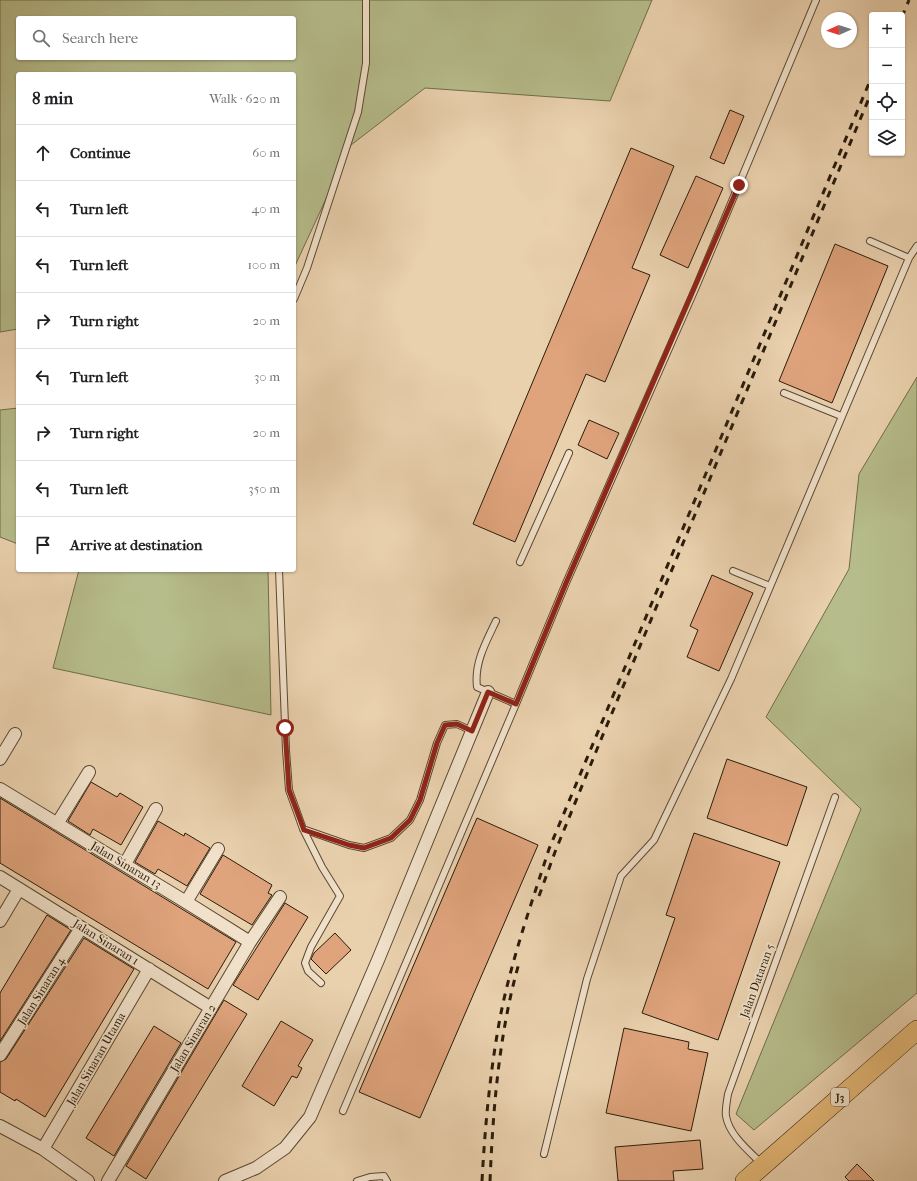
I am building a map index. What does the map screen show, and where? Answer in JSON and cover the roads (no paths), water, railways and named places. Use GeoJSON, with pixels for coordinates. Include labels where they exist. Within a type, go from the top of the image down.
{"type":"FeatureCollection","features":[{"type":"Feature","properties":{"kind":"main road","name":"J3"},"geometry":{"type":"LineString","coordinates":[[745,1181],[917,1030]]}},
{"type":"Feature","properties":{"kind":"street"},"geometry":{"type":"LineString","coordinates":[[225,1181],[256,1168],[285,1148],[310,1117],[378,960],[488,692]]}},
{"type":"Feature","properties":{"kind":"street"},"geometry":{"type":"LineString","coordinates":[[0,759],[15,734]]}},
{"type":"Feature","properties":{"kind":"street"},"geometry":{"type":"LineString","coordinates":[[57,824],[89,772]]}},
{"type":"Feature","properties":{"kind":"street","name":"Jalan Sinaran 13"},"geometry":{"type":"LineString","coordinates":[[0,789],[125,864],[250,942]]}},
{"type":"Feature","properties":{"kind":"street"},"geometry":{"type":"LineString","coordinates":[[125,864],[156,809]]}},
{"type":"Feature","properties":{"kind":"street"},"geometry":{"type":"LineString","coordinates":[[186,902],[218,849]]}},
{"type":"Feature","properties":{"kind":"street","name":"Jalan Sinaran 1"},"geometry":{"type":"LineString","coordinates":[[0,877],[211,1008]]}},
{"type":"Feature","properties":{"kind":"street"},"geometry":{"type":"LineString","coordinates":[[0,921],[19,889]]}},
{"type":"Feature","properties":{"kind":"street","name":"Jalan Sinaran 2"},"geometry":{"type":"LineString","coordinates":[[108,1181],[250,942],[280,897]]}},
{"type":"Feature","properties":{"kind":"street","name":"Jalan Sinaran 4"},"geometry":{"type":"LineString","coordinates":[[0,1055],[81,928]]}},
{"type":"Feature","properties":{"kind":"street","name":"Jalan Sinaran Utama"},"geometry":{"type":"LineString","coordinates":[[43,1149],[149,969]]}},
{"type":"Feature","properties":{"kind":"street"},"geometry":{"type":"LineString","coordinates":[[0,1126],[43,1149],[88,1181]]}},
{"type":"Feature","properties":{"kind":"lane"},"geometry":{"type":"LineString","coordinates":[[296,295],[307,268],[358,112],[366,63],[366,0]]}},
{"type":"Feature","properties":{"kind":"lane"},"geometry":{"type":"LineString","coordinates":[[343,1111],[566,583],[696,287],[816,0]]}},
{"type":"Feature","properties":{"kind":"lane"},"geometry":{"type":"LineString","coordinates":[[870,242],[909,258]]}},
{"type":"Feature","properties":{"kind":"lane"},"geometry":{"type":"LineString","coordinates":[[544,1154],[587,979],[621,876],[654,840],[731,679],[841,416],[909,258],[917,246]]}},
{"type":"Feature","properties":{"kind":"lane"},"geometry":{"type":"LineString","coordinates":[[784,393],[841,416]]}},
{"type":"Feature","properties":{"kind":"lane"},"geometry":{"type":"LineString","coordinates":[[520,562],[569,453]]}},
{"type":"Feature","properties":{"kind":"lane"},"geometry":{"type":"LineString","coordinates":[[733,571],[770,586]]}},
{"type":"Feature","properties":{"kind":"lane"},"geometry":{"type":"LineString","coordinates":[[279,572],[287,774],[293,804],[304,830],[322,867],[340,896],[314,941],[305,963],[308,971],[321,983]]}},
{"type":"Feature","properties":{"kind":"lane"},"geometry":{"type":"LineString","coordinates":[[496,622],[482,650],[475,675],[477,687],[516,704]]}},
{"type":"Feature","properties":{"kind":"lane"},"geometry":{"type":"LineString","coordinates":[[304,830],[349,845],[364,848],[391,838],[410,820],[420,800],[437,743],[445,725],[457,724],[472,731]]}},
{"type":"Feature","properties":{"kind":"lane","name":"Jalan Dataran 5"},"geometry":{"type":"LineString","coordinates":[[763,1165],[736,1137],[730,1128],[726,1116],[728,1094],[835,797]]}},
{"type":"Feature","properties":{"kind":"lane"},"geometry":{"type":"LineString","coordinates":[[357,1181],[378,1176],[384,1176],[387,1181]]}},
{"type":"Feature","properties":{"kind":"railway"},"geometry":{"type":"LineString","coordinates":[[904,12],[909,0]]}},
{"type":"Feature","properties":{"kind":"railway"},"geometry":{"type":"LineString","coordinates":[[482,1181],[488,1099],[500,1018],[528,912],[549,849],[869,83]]}},
{"type":"Feature","properties":{"kind":"railway"},"geometry":{"type":"LineString","coordinates":[[539,896],[555,852],[602,737],[869,98]]}},
{"type":"Feature","properties":{"kind":"railway"},"geometry":{"type":"LineString","coordinates":[[490,1181],[498,1071],[506,1016],[519,963]]}}]}
